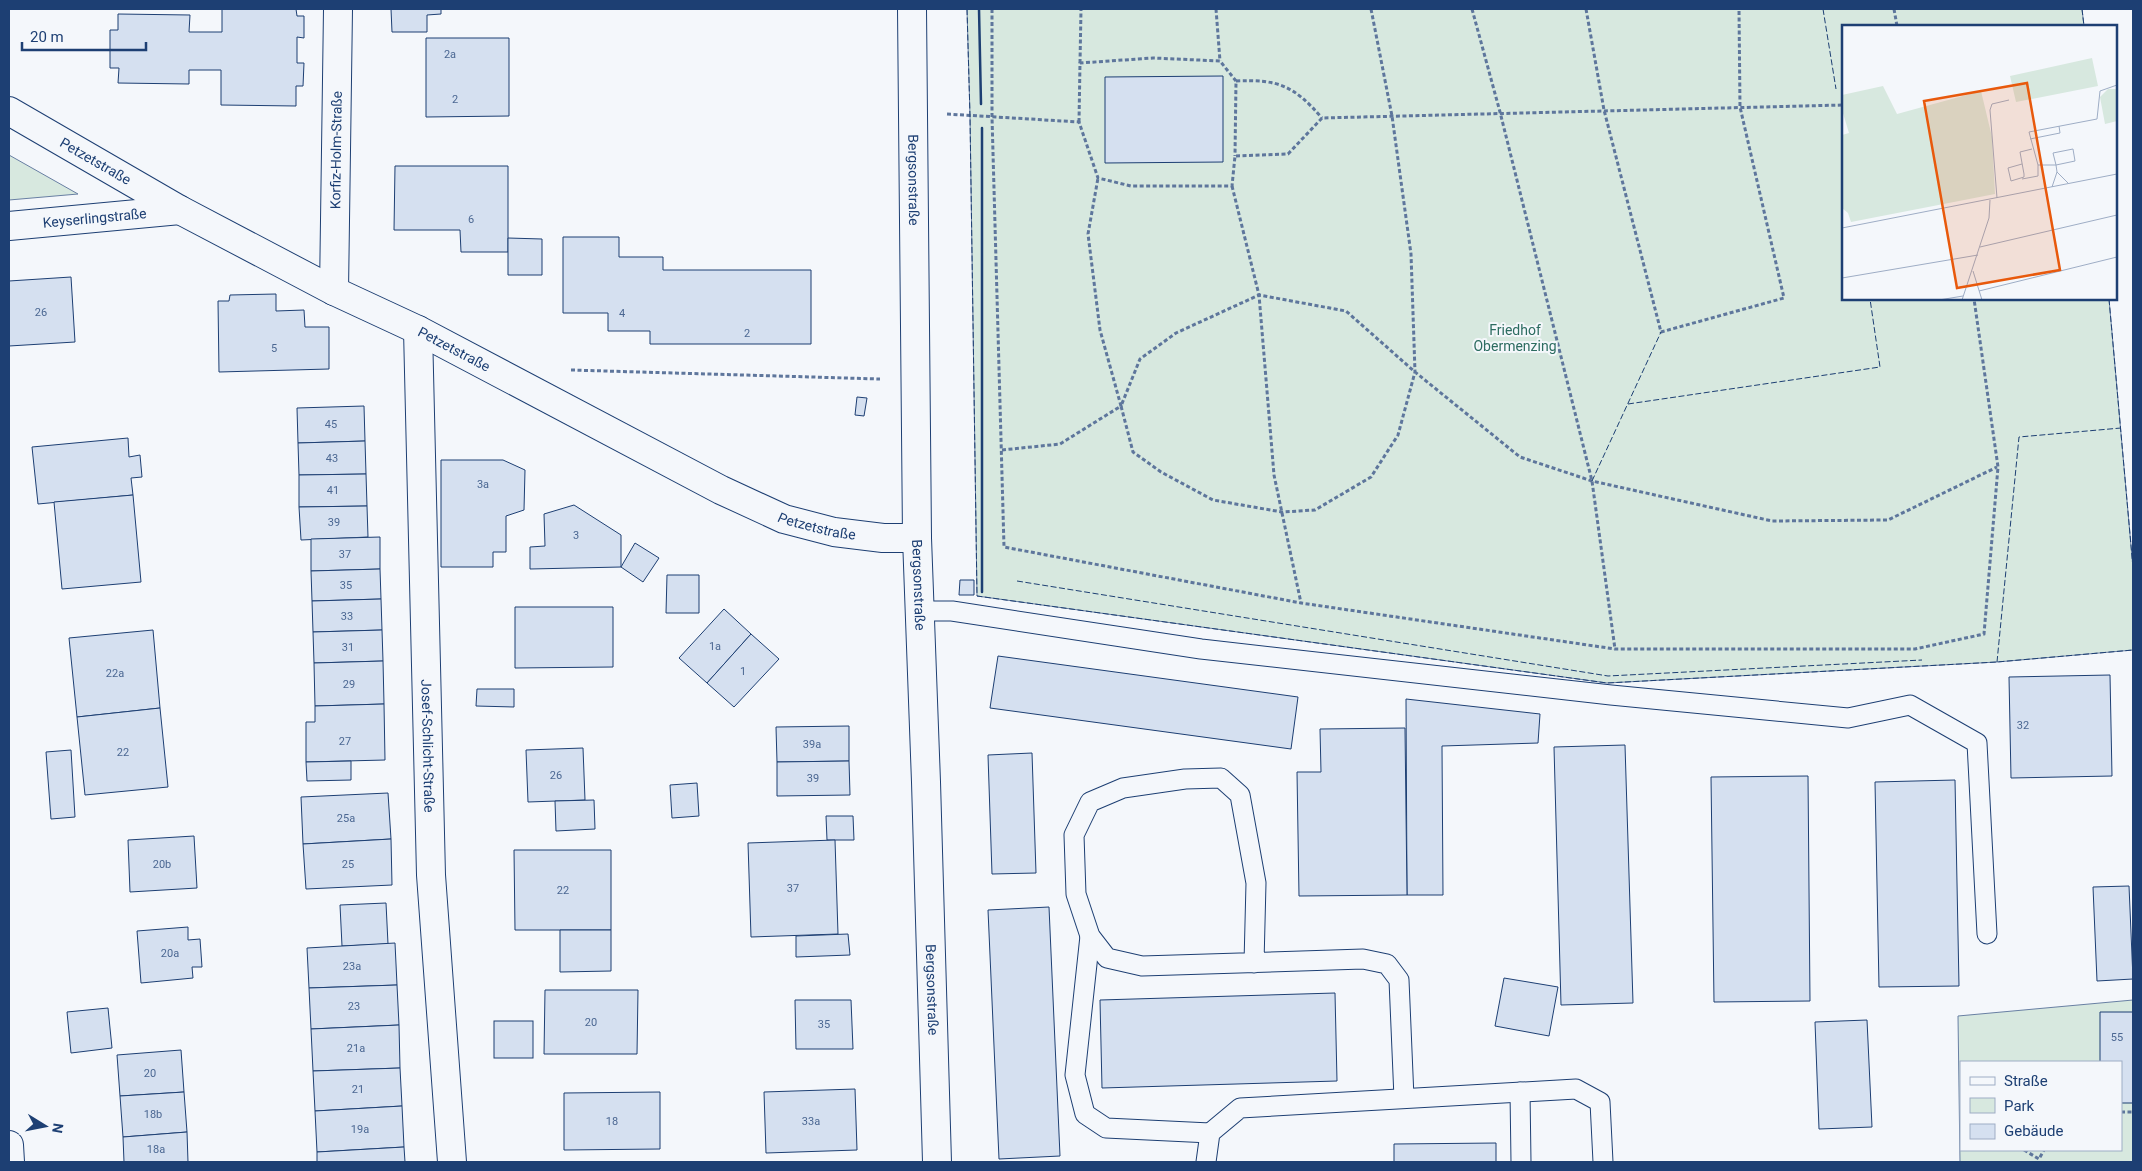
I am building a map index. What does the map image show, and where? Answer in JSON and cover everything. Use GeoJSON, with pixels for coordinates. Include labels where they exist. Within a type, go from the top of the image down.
{"type":"FeatureCollection","features":[{"type":"Feature","properties":{"kind":"street","name":"Korfiz-Holm-Straße"},"geometry":{"type":"LineString","coordinates":[[334,291],[338,9]]}},
{"type":"Feature","properties":{"kind":"street","name":"Bergsonstraße"},"geometry":{"type":"LineString","coordinates":[[912,9],[917,538],[937,1162]]}},
{"type":"Feature","properties":{"kind":"street","name":"Petzetstraße"},"geometry":{"type":"LineString","coordinates":[[9,111],[180,210],[334,291],[418,330],[685,472],[784,519],[834,532],[883,538],[917,538]]}},
{"type":"Feature","properties":{"kind":"street","name":"Keyserlingstraße"},"geometry":{"type":"LineString","coordinates":[[9,226],[180,210]]}},
{"type":"Feature","properties":{"kind":"street","name":"Josef-Schlicht-Straße"},"geometry":{"type":"LineString","coordinates":[[418,330],[431,874],[452,1162]]}},
{"type":"Feature","properties":{"kind":"street"},"geometry":{"type":"LineString","coordinates":[[9,1145],[10,1162]]}},
{"type":"Feature","properties":{"kind":"lane"},"geometry":{"type":"LineString","coordinates":[[920,611],[952,611],[1201,649],[1611,696],[1848,718],[1910,705],[1976,742],[1987,934]]}},
{"type":"Feature","properties":{"kind":"lane"},"geometry":{"type":"LineString","coordinates":[[1254,962],[1256,883],[1240,795],[1221,778],[1185,779],[1123,788],[1090,802],[1074,835],[1076,894],[1090,936],[1107,958],[1142,966],[1362,959],[1387,964],[1399,980],[1404,1098]]}},
{"type":"Feature","properties":{"kind":"lane"},"geometry":{"type":"LineString","coordinates":[[1090,936],[1075,1075],[1085,1114],[1106,1128],[1210,1133]]}},
{"type":"Feature","properties":{"kind":"lane"},"geometry":{"type":"LineString","coordinates":[[1206,1162],[1210,1133],[1240,1108],[1576,1089],[1600,1102],[1603,1162]]}},
{"type":"Feature","properties":{"kind":"lane"},"geometry":{"type":"LineString","coordinates":[[1520,1092],[1521,1162]]}},
{"type":"Feature","properties":{"kind":"path"},"geometry":{"type":"LineString","coordinates":[[992,9],[992,117],[1004,547],[1301,603],[1615,649],[1915,649],[1984,634],[1998,467],[1974,300]]}},
{"type":"Feature","properties":{"kind":"path"},"geometry":{"type":"LineString","coordinates":[[1081,9],[1079,122],[1098,178],[1088,234],[1100,330],[1133,452],[1161,472],[1213,500],[1282,512],[1315,510],[1371,476],[1398,435],[1415,372],[1410,254],[1392,116],[1371,9]]}},
{"type":"Feature","properties":{"kind":"path"},"geometry":{"type":"LineString","coordinates":[[1216,9],[1220,61],[1236,81],[1235,156],[1232,186],[1259,295],[1274,475],[1301,603]]}},
{"type":"Feature","properties":{"kind":"path"},"geometry":{"type":"LineString","coordinates":[[1472,9],[1500,112],[1592,481],[1615,649]]}},
{"type":"Feature","properties":{"kind":"path"},"geometry":{"type":"LineString","coordinates":[[1586,9],[1604,110],[1660,332],[1784,298],[1740,107],[1739,9]]}},
{"type":"Feature","properties":{"kind":"path"},"geometry":{"type":"LineString","coordinates":[[1894,9],[1897,25]]}},
{"type":"Feature","properties":{"kind":"path"},"geometry":{"type":"LineString","coordinates":[[1080,63],[1153,58],[1220,61]]}},
{"type":"Feature","properties":{"kind":"path"},"geometry":{"type":"LineString","coordinates":[[1236,81],[1255,80],[1284,85],[1304,98],[1322,118]]}},
{"type":"Feature","properties":{"kind":"path"},"geometry":{"type":"LineString","coordinates":[[1235,156],[1288,154],[1322,118],[1500,112],[1842,105]]}},
{"type":"Feature","properties":{"kind":"path"},"geometry":{"type":"LineString","coordinates":[[945,114],[1079,122]]}},
{"type":"Feature","properties":{"kind":"path"},"geometry":{"type":"LineString","coordinates":[[1098,178],[1131,186],[1232,186]]}},
{"type":"Feature","properties":{"kind":"path"},"geometry":{"type":"LineString","coordinates":[[1002,450],[1060,444],[1121,406],[1140,359],[1176,333],[1259,295],[1346,311],[1415,372],[1520,457],[1592,481],[1772,521],[1888,520],[1998,467]]}},
{"type":"Feature","properties":{"kind":"path"},"geometry":{"type":"LineString","coordinates":[[562,369],[883,379]]}},
{"type":"Feature","properties":{"kind":"path"},"geometry":{"type":"LineString","coordinates":[[2025,1151],[2039,1161]]}},
{"type":"Feature","properties":{"kind":"green space","name":"Friedhof Obermenzing"},"geometry":{"type":"Polygon","coordinates":[[[967,9],[2082,9],[2084,25],[1842,25],[1842,300],[2109,300],[2133,568],[2133,650],[1997,662],[1607,683],[977,596],[967,9]]]}},
{"type":"Feature","properties":{"kind":"green space"},"geometry":{"type":"Polygon","coordinates":[[[9,155],[78,194],[9,200],[9,155]]]}},
{"type":"Feature","properties":{"kind":"green space"},"geometry":{"type":"Polygon","coordinates":[[[2133,1000],[2133,1162],[1960,1162],[1958,1016],[2133,1000]]]}},
{"type":"Feature","properties":{"kind":"building"},"geometry":{"type":"Polygon","coordinates":[[[222,9],[296,9],[297,16],[304,16],[304,38],[297,37],[297,63],[304,63],[303,86],[296,86],[296,106],[221,105],[221,70],[189,70],[189,84],[118,83],[119,68],[110,68],[110,30],[118,30],[118,14],[190,15],[189,32],[222,32],[222,9]]]}},
{"type":"Feature","properties":{"kind":"building"},"geometry":{"type":"Polygon","coordinates":[[[391,9],[441,9],[441,14],[427,15],[427,32],[392,32],[391,9]]]}},
{"type":"Feature","properties":{"kind":"building"},"geometry":{"type":"Polygon","coordinates":[[[426,38],[509,38],[509,116],[426,117],[426,38]]]}},
{"type":"Feature","properties":{"kind":"building"},"geometry":{"type":"Polygon","coordinates":[[[1223,76],[1223,162],[1105,163],[1105,77],[1223,76]]]}},
{"type":"Feature","properties":{"kind":"building"},"geometry":{"type":"Polygon","coordinates":[[[395,166],[508,166],[508,252],[461,252],[460,230],[394,230],[395,166]]]}},
{"type":"Feature","properties":{"kind":"building"},"geometry":{"type":"Polygon","coordinates":[[[563,237],[619,237],[619,257],[663,257],[663,270],[811,270],[811,344],[650,344],[650,331],[608,331],[608,313],[563,313],[563,237]]]}},
{"type":"Feature","properties":{"kind":"building"},"geometry":{"type":"Polygon","coordinates":[[[508,238],[542,239],[542,275],[508,275],[508,238]]]}},
{"type":"Feature","properties":{"kind":"building"},"geometry":{"type":"Polygon","coordinates":[[[71,277],[75,342],[9,346],[9,281],[71,277]]]}},
{"type":"Feature","properties":{"kind":"building"},"geometry":{"type":"Polygon","coordinates":[[[276,294],[276,311],[304,310],[305,327],[329,327],[329,369],[219,372],[218,301],[229,301],[230,295],[276,294]]]}},
{"type":"Feature","properties":{"kind":"building"},"geometry":{"type":"Polygon","coordinates":[[[857,397],[867,398],[864,416],[855,415],[857,397]]]}},
{"type":"Feature","properties":{"kind":"building"},"geometry":{"type":"Polygon","coordinates":[[[364,406],[365,441],[298,443],[297,408],[364,406]]]}},
{"type":"Feature","properties":{"kind":"building"},"geometry":{"type":"Polygon","coordinates":[[[128,438],[129,457],[140,455],[142,477],[131,478],[133,495],[38,504],[32,447],[128,438]]]}},
{"type":"Feature","properties":{"kind":"building"},"geometry":{"type":"Polygon","coordinates":[[[365,441],[366,474],[299,475],[298,443],[365,441]]]}},
{"type":"Feature","properties":{"kind":"building"},"geometry":{"type":"Polygon","coordinates":[[[441,460],[503,460],[525,470],[524,510],[506,516],[506,552],[493,552],[493,567],[441,567],[441,460]]]}},
{"type":"Feature","properties":{"kind":"building"},"geometry":{"type":"Polygon","coordinates":[[[366,474],[367,506],[299,507],[299,475],[366,474]]]}},
{"type":"Feature","properties":{"kind":"building"},"geometry":{"type":"Polygon","coordinates":[[[133,495],[141,582],[62,589],[54,502],[133,495]]]}},
{"type":"Feature","properties":{"kind":"building"},"geometry":{"type":"Polygon","coordinates":[[[574,505],[621,535],[621,567],[530,569],[530,547],[545,546],[544,514],[574,505]]]}},
{"type":"Feature","properties":{"kind":"building"},"geometry":{"type":"Polygon","coordinates":[[[367,506],[368,537],[301,540],[299,507],[367,506]]]}},
{"type":"Feature","properties":{"kind":"building"},"geometry":{"type":"Polygon","coordinates":[[[380,537],[380,569],[311,571],[311,539],[380,537]]]}},
{"type":"Feature","properties":{"kind":"building"},"geometry":{"type":"Polygon","coordinates":[[[635,543],[659,558],[643,582],[621,567],[635,543]]]}},
{"type":"Feature","properties":{"kind":"building"},"geometry":{"type":"Polygon","coordinates":[[[380,569],[381,599],[312,601],[311,571],[380,569]]]}},
{"type":"Feature","properties":{"kind":"building"},"geometry":{"type":"Polygon","coordinates":[[[667,575],[699,575],[699,613],[666,613],[667,575]]]}},
{"type":"Feature","properties":{"kind":"building"},"geometry":{"type":"Polygon","coordinates":[[[960,580],[974,580],[974,595],[959,595],[960,580]]]}},
{"type":"Feature","properties":{"kind":"building"},"geometry":{"type":"Polygon","coordinates":[[[381,599],[382,630],[313,632],[312,601],[381,599]]]}},
{"type":"Feature","properties":{"kind":"building"},"geometry":{"type":"Polygon","coordinates":[[[515,607],[613,607],[613,667],[515,668],[515,607]]]}},
{"type":"Feature","properties":{"kind":"building"},"geometry":{"type":"Polygon","coordinates":[[[724,609],[751,634],[707,683],[679,658],[724,609]]]}},
{"type":"Feature","properties":{"kind":"building"},"geometry":{"type":"Polygon","coordinates":[[[153,630],[160,708],[77,717],[69,638],[153,630]]]}},
{"type":"Feature","properties":{"kind":"building"},"geometry":{"type":"Polygon","coordinates":[[[382,630],[383,661],[314,663],[313,632],[382,630]]]}},
{"type":"Feature","properties":{"kind":"building"},"geometry":{"type":"Polygon","coordinates":[[[751,634],[779,659],[734,707],[707,683],[751,634]]]}},
{"type":"Feature","properties":{"kind":"building"},"geometry":{"type":"Polygon","coordinates":[[[998,656],[1298,697],[1291,749],[990,708],[998,656]]]}},
{"type":"Feature","properties":{"kind":"building"},"geometry":{"type":"Polygon","coordinates":[[[383,661],[384,704],[315,706],[314,663],[383,661]]]}},
{"type":"Feature","properties":{"kind":"building"},"geometry":{"type":"Polygon","coordinates":[[[2110,675],[2112,776],[2011,778],[2009,677],[2110,675]]]}},
{"type":"Feature","properties":{"kind":"building"},"geometry":{"type":"Polygon","coordinates":[[[477,689],[514,689],[514,707],[476,706],[477,689]]]}},
{"type":"Feature","properties":{"kind":"building"},"geometry":{"type":"Polygon","coordinates":[[[1406,699],[1540,714],[1538,743],[1442,746],[1443,895],[1407,895],[1406,699]]]}},
{"type":"Feature","properties":{"kind":"building"},"geometry":{"type":"Polygon","coordinates":[[[384,704],[385,760],[306,762],[306,722],[315,722],[315,706],[384,704]]]}},
{"type":"Feature","properties":{"kind":"building"},"geometry":{"type":"Polygon","coordinates":[[[160,708],[168,787],[85,795],[77,717],[160,708]]]}},
{"type":"Feature","properties":{"kind":"building"},"geometry":{"type":"Polygon","coordinates":[[[849,726],[849,761],[777,762],[776,727],[849,726]]]}},
{"type":"Feature","properties":{"kind":"building"},"geometry":{"type":"Polygon","coordinates":[[[1405,728],[1407,895],[1299,896],[1297,772],[1321,772],[1320,729],[1405,728]]]}},
{"type":"Feature","properties":{"kind":"building"},"geometry":{"type":"Polygon","coordinates":[[[1625,745],[1633,1003],[1561,1005],[1554,747],[1625,745]]]}},
{"type":"Feature","properties":{"kind":"building"},"geometry":{"type":"Polygon","coordinates":[[[583,748],[585,800],[528,802],[526,750],[583,748]]]}},
{"type":"Feature","properties":{"kind":"building"},"geometry":{"type":"Polygon","coordinates":[[[71,750],[75,817],[51,819],[46,752],[71,750]]]}},
{"type":"Feature","properties":{"kind":"building"},"geometry":{"type":"Polygon","coordinates":[[[1032,753],[1036,873],[992,874],[988,755],[1032,753]]]}},
{"type":"Feature","properties":{"kind":"building"},"geometry":{"type":"Polygon","coordinates":[[[351,761],[351,780],[307,781],[306,762],[351,761]]]}},
{"type":"Feature","properties":{"kind":"building"},"geometry":{"type":"Polygon","coordinates":[[[849,761],[850,795],[777,796],[777,762],[849,761]]]}},
{"type":"Feature","properties":{"kind":"building"},"geometry":{"type":"Polygon","coordinates":[[[1808,776],[1810,1001],[1714,1002],[1711,777],[1808,776]]]}},
{"type":"Feature","properties":{"kind":"building"},"geometry":{"type":"Polygon","coordinates":[[[1955,780],[1959,986],[1879,987],[1875,782],[1955,780]]]}},
{"type":"Feature","properties":{"kind":"building"},"geometry":{"type":"Polygon","coordinates":[[[697,783],[699,816],[672,818],[670,785],[697,783]]]}},
{"type":"Feature","properties":{"kind":"building"},"geometry":{"type":"Polygon","coordinates":[[[388,793],[391,839],[303,844],[301,797],[388,793]]]}},
{"type":"Feature","properties":{"kind":"building"},"geometry":{"type":"Polygon","coordinates":[[[594,800],[595,829],[556,831],[555,801],[594,800]]]}},
{"type":"Feature","properties":{"kind":"building"},"geometry":{"type":"Polygon","coordinates":[[[826,816],[853,816],[854,840],[827,840],[826,816]]]}},
{"type":"Feature","properties":{"kind":"building"},"geometry":{"type":"Polygon","coordinates":[[[194,836],[197,888],[130,892],[128,840],[194,836]]]}},
{"type":"Feature","properties":{"kind":"building"},"geometry":{"type":"Polygon","coordinates":[[[391,839],[392,885],[306,889],[303,844],[391,839]]]}},
{"type":"Feature","properties":{"kind":"building"},"geometry":{"type":"Polygon","coordinates":[[[835,840],[838,934],[751,937],[748,843],[835,840]]]}},
{"type":"Feature","properties":{"kind":"building"},"geometry":{"type":"Polygon","coordinates":[[[514,850],[611,850],[611,930],[515,930],[514,850]]]}},
{"type":"Feature","properties":{"kind":"building"},"geometry":{"type":"Polygon","coordinates":[[[2129,886],[2133,979],[2097,981],[2093,887],[2129,886]]]}},
{"type":"Feature","properties":{"kind":"building"},"geometry":{"type":"Polygon","coordinates":[[[386,903],[388,944],[342,946],[340,905],[386,903]]]}},
{"type":"Feature","properties":{"kind":"building"},"geometry":{"type":"Polygon","coordinates":[[[1049,907],[1060,1156],[999,1159],[988,910],[1049,907]]]}},
{"type":"Feature","properties":{"kind":"building"},"geometry":{"type":"Polygon","coordinates":[[[188,927],[188,940],[200,939],[202,967],[192,967],[193,978],[141,983],[137,931],[188,927]]]}},
{"type":"Feature","properties":{"kind":"building"},"geometry":{"type":"Polygon","coordinates":[[[560,930],[611,930],[611,971],[560,972],[560,930]]]}},
{"type":"Feature","properties":{"kind":"building"},"geometry":{"type":"Polygon","coordinates":[[[848,934],[850,955],[796,957],[796,936],[848,934]]]}},
{"type":"Feature","properties":{"kind":"building"},"geometry":{"type":"Polygon","coordinates":[[[395,943],[397,985],[309,988],[307,948],[395,943]]]}},
{"type":"Feature","properties":{"kind":"building"},"geometry":{"type":"Polygon","coordinates":[[[1504,978],[1558,987],[1549,1036],[1495,1026],[1504,978]]]}},
{"type":"Feature","properties":{"kind":"building"},"geometry":{"type":"Polygon","coordinates":[[[397,985],[399,1025],[311,1029],[309,988],[397,985]]]}},
{"type":"Feature","properties":{"kind":"building"},"geometry":{"type":"Polygon","coordinates":[[[545,990],[638,990],[637,1054],[544,1054],[545,990]]]}},
{"type":"Feature","properties":{"kind":"building"},"geometry":{"type":"Polygon","coordinates":[[[1335,993],[1337,1081],[1102,1088],[1100,1000],[1335,993]]]}},
{"type":"Feature","properties":{"kind":"building"},"geometry":{"type":"Polygon","coordinates":[[[795,1000],[851,1000],[853,1049],[796,1049],[795,1000]]]}},
{"type":"Feature","properties":{"kind":"building"},"geometry":{"type":"Polygon","coordinates":[[[108,1008],[112,1048],[71,1053],[67,1012],[108,1008]]]}},
{"type":"Feature","properties":{"kind":"building"},"geometry":{"type":"Polygon","coordinates":[[[2100,1012],[2133,1012],[2133,1103],[2122,1103],[2122,1061],[2100,1061],[2100,1012]]]}},
{"type":"Feature","properties":{"kind":"building"},"geometry":{"type":"Polygon","coordinates":[[[1867,1020],[1872,1127],[1819,1129],[1815,1022],[1867,1020]]]}},
{"type":"Feature","properties":{"kind":"building"},"geometry":{"type":"Polygon","coordinates":[[[494,1021],[533,1021],[533,1058],[494,1058],[494,1021]]]}},
{"type":"Feature","properties":{"kind":"building"},"geometry":{"type":"Polygon","coordinates":[[[399,1025],[400,1068],[313,1071],[311,1029],[399,1025]]]}},
{"type":"Feature","properties":{"kind":"building"},"geometry":{"type":"Polygon","coordinates":[[[181,1050],[184,1092],[120,1096],[117,1055],[181,1050]]]}},
{"type":"Feature","properties":{"kind":"building"},"geometry":{"type":"Polygon","coordinates":[[[400,1068],[402,1106],[315,1111],[313,1071],[400,1068]]]}},
{"type":"Feature","properties":{"kind":"building"},"geometry":{"type":"Polygon","coordinates":[[[855,1089],[857,1150],[766,1153],[764,1092],[855,1089]]]}},
{"type":"Feature","properties":{"kind":"building"},"geometry":{"type":"Polygon","coordinates":[[[184,1092],[187,1132],[123,1137],[120,1096],[184,1092]]]}},
{"type":"Feature","properties":{"kind":"building"},"geometry":{"type":"Polygon","coordinates":[[[660,1092],[660,1149],[564,1150],[564,1093],[660,1092]]]}},
{"type":"Feature","properties":{"kind":"building"},"geometry":{"type":"Polygon","coordinates":[[[402,1106],[404,1147],[317,1152],[315,1111],[402,1106]]]}},
{"type":"Feature","properties":{"kind":"building"},"geometry":{"type":"Polygon","coordinates":[[[187,1132],[188,1162],[124,1162],[123,1137],[187,1132]]]}},
{"type":"Feature","properties":{"kind":"building"},"geometry":{"type":"Polygon","coordinates":[[[1496,1143],[1496,1162],[1394,1162],[1394,1144],[1496,1143]]]}},
{"type":"Feature","properties":{"kind":"building"},"geometry":{"type":"Polygon","coordinates":[[[404,1147],[405,1162],[317,1162],[317,1152],[404,1147]]]}},
{"type":"Feature","properties":{"kind":"fence"},"geometry":{"type":"LineString","coordinates":[[967,9],[977,596],[1607,683],[1997,662],[2133,650]]}},
{"type":"Feature","properties":{"kind":"fence"},"geometry":{"type":"LineString","coordinates":[[1823,9],[1836,89]]}},
{"type":"Feature","properties":{"kind":"fence"},"geometry":{"type":"LineString","coordinates":[[2082,9],[2084,25]]}},
{"type":"Feature","properties":{"kind":"fence"},"geometry":{"type":"LineString","coordinates":[[1628,404],[1880,367],[1870,300]]}},
{"type":"Feature","properties":{"kind":"fence"},"geometry":{"type":"LineString","coordinates":[[2109,300],[2133,568]]}},
{"type":"Feature","properties":{"kind":"fence"},"geometry":{"type":"LineString","coordinates":[[1592,481],[1661,332]]}},
{"type":"Feature","properties":{"kind":"fence"},"geometry":{"type":"LineString","coordinates":[[1997,662],[2019,437],[2121,428]]}},
{"type":"Feature","properties":{"kind":"fence"},"geometry":{"type":"LineString","coordinates":[[1017,581],[1608,676],[1922,660]]}},
{"type":"Feature","properties":{"kind":"wall"},"geometry":{"type":"LineString","coordinates":[[979,9],[981,104]]}},
{"type":"Feature","properties":{"kind":"wall"},"geometry":{"type":"LineString","coordinates":[[982,128],[982,592]]}}]}
